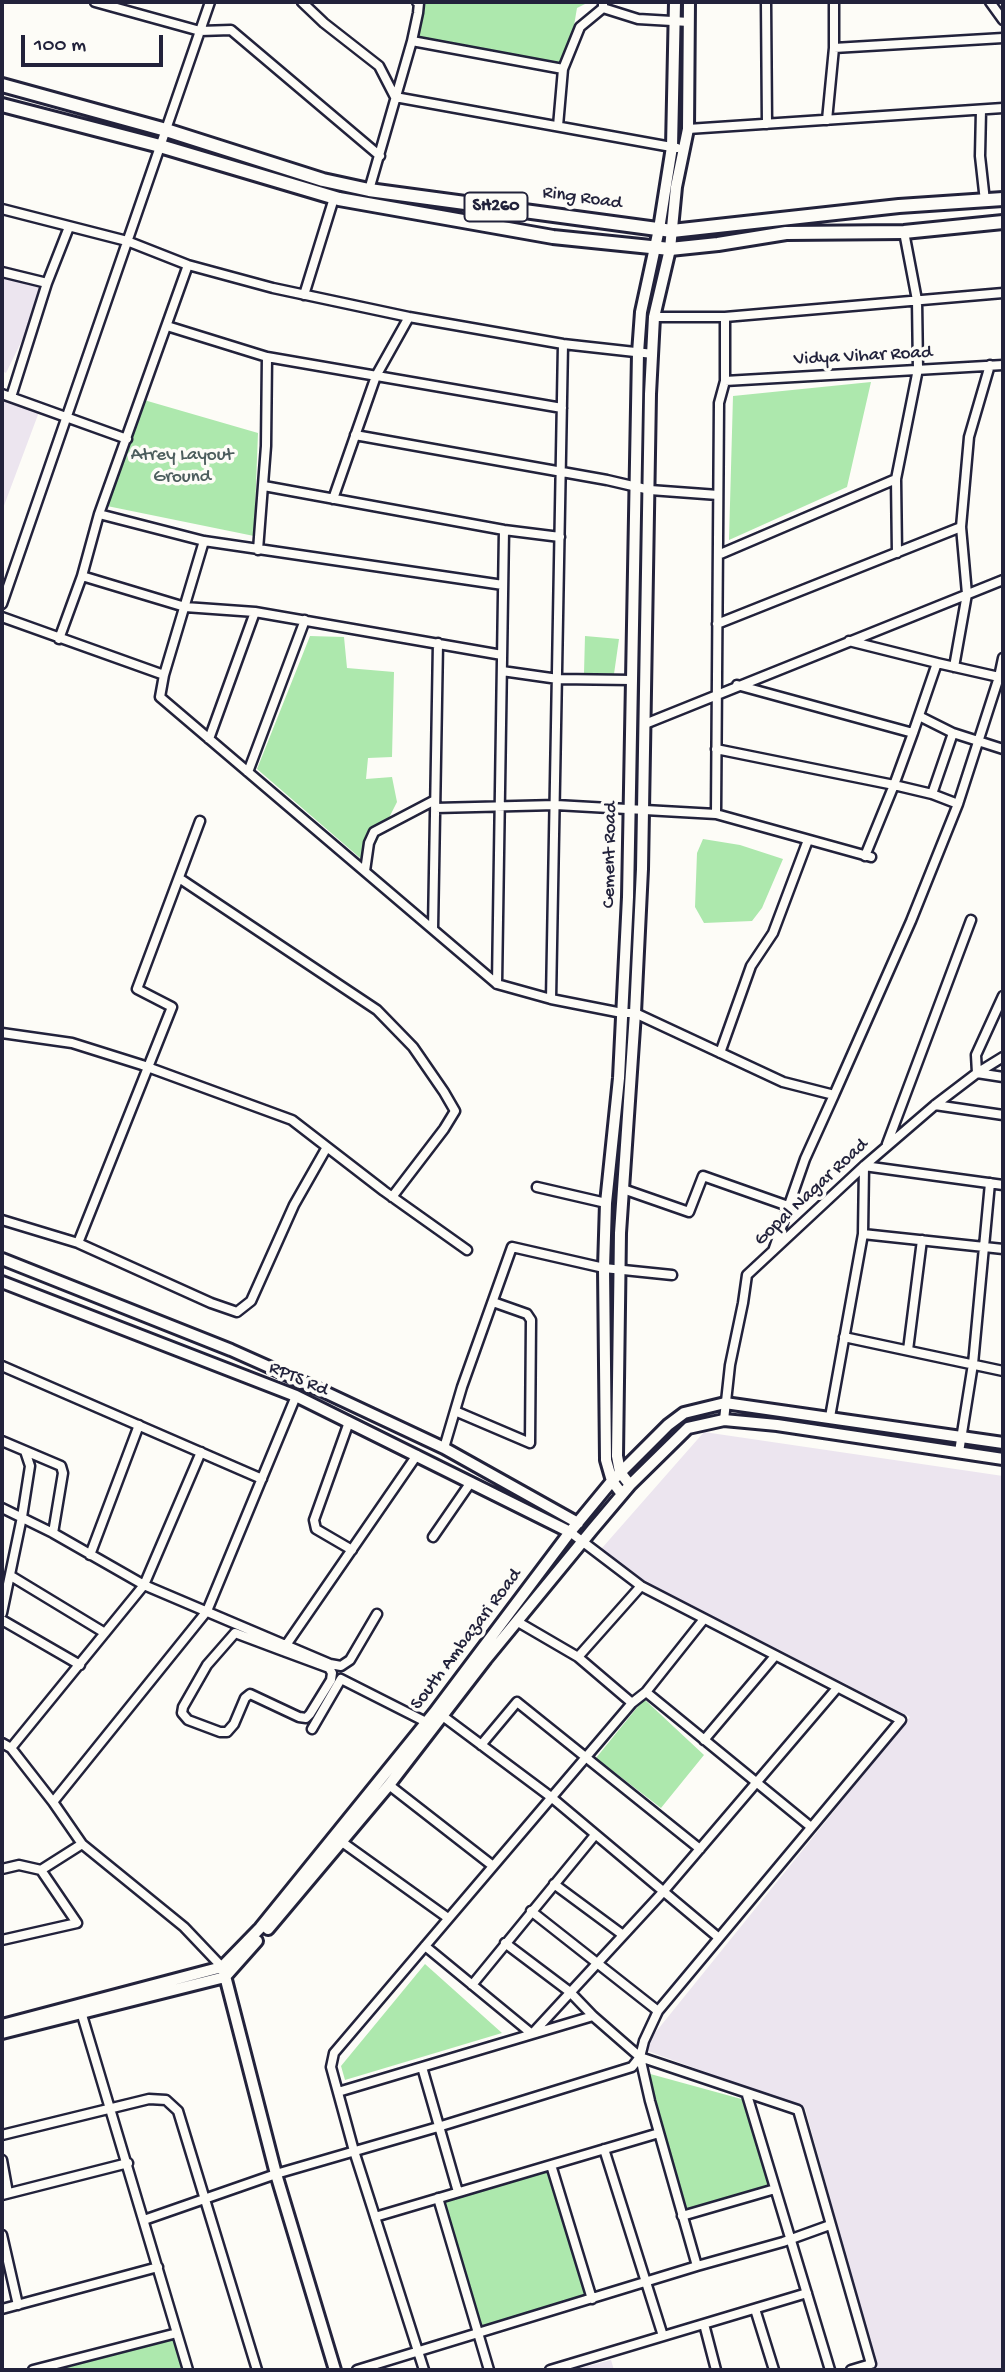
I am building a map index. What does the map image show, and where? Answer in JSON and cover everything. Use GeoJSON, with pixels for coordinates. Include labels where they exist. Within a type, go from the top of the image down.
{"type":"FeatureCollection","features":[{"type":"Feature","properties":{"kind":"main road"},"geometry":{"type":"LineString","coordinates":[[665,230],[678,148],[675,2]]}},
{"type":"Feature","properties":{"kind":"main road"},"geometry":{"type":"LineString","coordinates":[[678,148],[688,129],[689,2]]}},
{"type":"Feature","properties":{"kind":"main road","name":"Ring Road"},"geometry":{"type":"LineString","coordinates":[[2,85],[166,130],[323,180],[369,190],[665,230],[899,206],[1003,200]]}},
{"type":"Feature","properties":{"kind":"main road","name":"Ring Road"},"geometry":{"type":"LineString","coordinates":[[2,105],[160,146],[340,200],[553,237],[670,249],[786,233],[904,232],[1003,222]]}},
{"type":"Feature","properties":{"kind":"main road","name":"Cement Road"},"geometry":{"type":"LineString","coordinates":[[612,1481],[606,1460],[604,1268],[606,1203],[619,1078],[628,897],[638,353],[641,312],[655,247],[665,230]]}},
{"type":"Feature","properties":{"kind":"main road","name":"Cement Road"},"geometry":{"type":"LineString","coordinates":[[621,1472],[617,1456],[620,1270],[635,1013],[643,810],[650,394],[654,317],[670,249],[665,230]]}},
{"type":"Feature","properties":{"kind":"main road"},"geometry":{"type":"LineString","coordinates":[[2,1259],[231,1350],[444,1448],[574,1527]]}},
{"type":"Feature","properties":{"kind":"main road","name":"RPTS Rd"},"geometry":{"type":"LineString","coordinates":[[2,1282],[296,1396],[471,1482],[574,1527]]}},
{"type":"Feature","properties":{"kind":"main road","name":"South Ambazari Road"},"geometry":{"type":"LineString","coordinates":[[224,1972],[342,1842],[389,1785],[574,1527],[612,1481],[668,1425],[684,1413],[725,1403],[1003,1443]]}},
{"type":"Feature","properties":{"kind":"main road","name":"South Ambazari Road"},"geometry":{"type":"LineString","coordinates":[[224,1972],[426,1722],[439,1713],[518,1622],[630,1485],[688,1428],[724,1420],[777,1424],[1003,1459]]}},
{"type":"Feature","properties":{"kind":"main road"},"geometry":{"type":"LineString","coordinates":[[621,1472],[630,1485]]}},
{"type":"Feature","properties":{"kind":"main road"},"geometry":{"type":"LineString","coordinates":[[612,1481],[622,1494]]}},
{"type":"Feature","properties":{"kind":"main road"},"geometry":{"type":"LineString","coordinates":[[2,2033],[82,2015],[224,1972]]}},
{"type":"Feature","properties":{"kind":"main road"},"geometry":{"type":"LineString","coordinates":[[2,2025],[224,1972]]}},
{"type":"Feature","properties":{"kind":"main road"},"geometry":{"type":"LineString","coordinates":[[224,1972],[276,2174],[335,2370]]}},
{"type":"Feature","properties":{"kind":"street"},"geometry":{"type":"LineString","coordinates":[[95,2],[200,31],[230,30],[380,156]]}},
{"type":"Feature","properties":{"kind":"street"},"geometry":{"type":"LineString","coordinates":[[2,604],[210,2]]}},
{"type":"Feature","properties":{"kind":"street"},"geometry":{"type":"LineString","coordinates":[[302,2],[379,66],[395,97]]}},
{"type":"Feature","properties":{"kind":"street"},"geometry":{"type":"LineString","coordinates":[[369,190],[412,41],[418,2]]}},
{"type":"Feature","properties":{"kind":"street"},"geometry":{"type":"LineString","coordinates":[[766,2],[767,124]]}},
{"type":"Feature","properties":{"kind":"street"},"geometry":{"type":"LineString","coordinates":[[827,120],[834,48],[834,2]]}},
{"type":"Feature","properties":{"kind":"street"},"geometry":{"type":"LineString","coordinates":[[990,2],[1003,20]]}},
{"type":"Feature","properties":{"kind":"street"},"geometry":{"type":"LineString","coordinates":[[558,126],[563,69],[580,27],[603,5],[638,19],[689,22]]}},
{"type":"Feature","properties":{"kind":"street"},"geometry":{"type":"LineString","coordinates":[[834,48],[1003,37]]}},
{"type":"Feature","properties":{"kind":"street"},"geometry":{"type":"LineString","coordinates":[[412,41],[563,69]]}},
{"type":"Feature","properties":{"kind":"street"},"geometry":{"type":"LineString","coordinates":[[395,97],[678,148]]}},
{"type":"Feature","properties":{"kind":"street"},"geometry":{"type":"LineString","coordinates":[[688,129],[1003,108]]}},
{"type":"Feature","properties":{"kind":"street"},"geometry":{"type":"LineString","coordinates":[[981,110],[980,156],[985,201]]}},
{"type":"Feature","properties":{"kind":"street"},"geometry":{"type":"LineString","coordinates":[[304,295],[340,200],[351,186]]}},
{"type":"Feature","properties":{"kind":"street"},"geometry":{"type":"LineString","coordinates":[[2,209],[127,242],[188,265],[304,295],[563,344],[653,354]]}},
{"type":"Feature","properties":{"kind":"street"},"geometry":{"type":"LineString","coordinates":[[69,227],[6,395],[127,439]]}},
{"type":"Feature","properties":{"kind":"street"},"geometry":{"type":"LineString","coordinates":[[897,553],[896,479],[918,369],[917,300],[904,232]]}},
{"type":"Feature","properties":{"kind":"street"},"geometry":{"type":"LineString","coordinates":[[59,639],[82,576],[99,513],[188,265]]}},
{"type":"Feature","properties":{"kind":"street"},"geometry":{"type":"LineString","coordinates":[[2,272],[47,283]]}},
{"type":"Feature","properties":{"kind":"street"},"geometry":{"type":"LineString","coordinates":[[654,317],[726,317],[1003,293]]}},
{"type":"Feature","properties":{"kind":"street"},"geometry":{"type":"LineString","coordinates":[[333,499],[376,376],[409,317]]}},
{"type":"Feature","properties":{"kind":"street"},"geometry":{"type":"LineString","coordinates":[[716,814],[719,403],[725,381],[726,317]]}},
{"type":"Feature","properties":{"kind":"street"},"geometry":{"type":"LineString","coordinates":[[167,326],[267,357],[562,408]]}},
{"type":"Feature","properties":{"kind":"street"},"geometry":{"type":"LineString","coordinates":[[551,999],[563,344]]}},
{"type":"Feature","properties":{"kind":"street"},"geometry":{"type":"LineString","coordinates":[[258,550],[264,486],[267,357]]}},
{"type":"Feature","properties":{"kind":"street"},"geometry":{"type":"LineString","coordinates":[[954,667],[967,594],[961,527],[969,437],[990,365]]}},
{"type":"Feature","properties":{"kind":"street","name":"Vidya Vihar Road"},"geometry":{"type":"LineString","coordinates":[[725,381],[1003,365]]}},
{"type":"Feature","properties":{"kind":"street"},"geometry":{"type":"LineString","coordinates":[[355,435],[650,490],[718,495]]}},
{"type":"Feature","properties":{"kind":"street"},"geometry":{"type":"LineString","coordinates":[[718,555],[896,479]]}},
{"type":"Feature","properties":{"kind":"street"},"geometry":{"type":"LineString","coordinates":[[264,486],[504,530],[561,537]]}},
{"type":"Feature","properties":{"kind":"street"},"geometry":{"type":"LineString","coordinates":[[99,513],[204,541],[503,586]]}},
{"type":"Feature","properties":{"kind":"street"},"geometry":{"type":"LineString","coordinates":[[717,624],[961,527]]}},
{"type":"Feature","properties":{"kind":"street"},"geometry":{"type":"LineString","coordinates":[[497,984],[504,530]]}},
{"type":"Feature","properties":{"kind":"street"},"geometry":{"type":"LineString","coordinates":[[204,541],[163,675],[160,697],[497,984],[551,999],[622,1013],[635,1013],[783,1082],[834,1095]]}},
{"type":"Feature","properties":{"kind":"street"},"geometry":{"type":"LineString","coordinates":[[82,576],[185,607],[255,612],[502,655]]}},
{"type":"Feature","properties":{"kind":"street"},"geometry":{"type":"LineString","coordinates":[[645,724],[716,693],[1003,580]]}},
{"type":"Feature","properties":{"kind":"street"},"geometry":{"type":"LineString","coordinates":[[209,739],[255,612]]}},
{"type":"Feature","properties":{"kind":"street"},"geometry":{"type":"LineString","coordinates":[[2,617],[163,675]]}},
{"type":"Feature","properties":{"kind":"street"},"geometry":{"type":"LineString","coordinates":[[248,772],[305,620]]}},
{"type":"Feature","properties":{"kind":"street"},"geometry":{"type":"LineString","coordinates":[[849,641],[1001,678]]}},
{"type":"Feature","properties":{"kind":"street"},"geometry":{"type":"LineString","coordinates":[[433,929],[438,643]]}},
{"type":"Feature","properties":{"kind":"street"},"geometry":{"type":"LineString","coordinates":[[773,1251],[805,1159],[911,921],[958,804],[1001,678],[1003,658]]}},
{"type":"Feature","properties":{"kind":"street"},"geometry":{"type":"LineString","coordinates":[[365,872],[369,843],[374,832],[435,804],[500,808],[556,805],[716,814],[868,857],[937,663]]}},
{"type":"Feature","properties":{"kind":"street"},"geometry":{"type":"LineString","coordinates":[[502,671],[558,679],[632,680]]}},
{"type":"Feature","properties":{"kind":"street"},"geometry":{"type":"LineString","coordinates":[[737,685],[913,733]]}},
{"type":"Feature","properties":{"kind":"street"},"geometry":{"type":"LineString","coordinates":[[919,716],[953,733],[1003,749]]}},
{"type":"Feature","properties":{"kind":"street"},"geometry":{"type":"LineString","coordinates":[[932,794],[953,733]]}},
{"type":"Feature","properties":{"kind":"street"},"geometry":{"type":"LineString","coordinates":[[716,749],[894,785],[932,794],[958,804]]}},
{"type":"Feature","properties":{"kind":"street"},"geometry":{"type":"LineString","coordinates":[[78,1243],[172,1007],[137,989],[200,821]]}},
{"type":"Feature","properties":{"kind":"street"},"geometry":{"type":"LineString","coordinates":[[720,1053],[751,966],[773,933],[808,840]]}},
{"type":"Feature","properties":{"kind":"street"},"geometry":{"type":"LineString","coordinates":[[179,878],[377,1010],[413,1047],[444,1092],[455,1111],[392,1197]]}},
{"type":"Feature","properties":{"kind":"street"},"geometry":{"type":"LineString","coordinates":[[886,1147],[971,920]]}},
{"type":"Feature","properties":{"kind":"street"},"geometry":{"type":"LineString","coordinates":[[1003,996],[976,1055],[977,1073],[1003,1077]]}},
{"type":"Feature","properties":{"kind":"street"},"geometry":{"type":"LineString","coordinates":[[2,1033],[72,1042],[292,1120],[392,1197],[467,1250]]}},
{"type":"Feature","properties":{"kind":"street","name":"Gopal Nagar Road"},"geometry":{"type":"LineString","coordinates":[[724,1420],[730,1365],[747,1275],[864,1166],[935,1105],[1003,1057]]}},
{"type":"Feature","properties":{"kind":"street"},"geometry":{"type":"LineString","coordinates":[[935,1105],[1003,1115]]}},
{"type":"Feature","properties":{"kind":"street"},"geometry":{"type":"LineString","coordinates":[[2,1220],[78,1243],[237,1312],[251,1301],[294,1205],[327,1147]]}},
{"type":"Feature","properties":{"kind":"street"},"geometry":{"type":"LineString","coordinates":[[830,1417],[863,1234],[864,1166],[1003,1185]]}},
{"type":"Feature","properties":{"kind":"street"},"geometry":{"type":"LineString","coordinates":[[623,1189],[689,1212],[703,1176],[789,1206]]}},
{"type":"Feature","properties":{"kind":"street"},"geometry":{"type":"LineString","coordinates":[[959,1452],[973,1364],[990,1183]]}},
{"type":"Feature","properties":{"kind":"street"},"geometry":{"type":"LineString","coordinates":[[537,1187],[606,1203]]}},
{"type":"Feature","properties":{"kind":"street"},"geometry":{"type":"LineString","coordinates":[[863,1234],[1003,1250]]}},
{"type":"Feature","properties":{"kind":"street"},"geometry":{"type":"LineString","coordinates":[[908,1350],[922,1240]]}},
{"type":"Feature","properties":{"kind":"street"},"geometry":{"type":"LineString","coordinates":[[444,1448],[512,1247],[604,1268],[672,1275]]}},
{"type":"Feature","properties":{"kind":"street"},"geometry":{"type":"LineString","coordinates":[[455,1411],[530,1443],[531,1320],[527,1314],[493,1302]]}},
{"type":"Feature","properties":{"kind":"street"},"geometry":{"type":"LineString","coordinates":[[844,1337],[1003,1371]]}},
{"type":"Feature","properties":{"kind":"street"},"geometry":{"type":"LineString","coordinates":[[2,1366],[261,1479]]}},
{"type":"Feature","properties":{"kind":"street"},"geometry":{"type":"LineString","coordinates":[[54,1802],[207,1611],[296,1396]]}},
{"type":"Feature","properties":{"kind":"street"},"geometry":{"type":"LineString","coordinates":[[349,1422],[314,1520],[316,1529],[352,1550]]}},
{"type":"Feature","properties":{"kind":"street"},"geometry":{"type":"LineString","coordinates":[[90,1555],[139,1426]]}},
{"type":"Feature","properties":{"kind":"street"},"geometry":{"type":"LineString","coordinates":[[2,1441],[61,1466],[63,1473],[53,1533]]}},
{"type":"Feature","properties":{"kind":"street"},"geometry":{"type":"LineString","coordinates":[[2,1612],[30,1466],[25,1451]]}},
{"type":"Feature","properties":{"kind":"street"},"geometry":{"type":"LineString","coordinates":[[11,1748],[144,1585],[201,1452]]}},
{"type":"Feature","properties":{"kind":"street"},"geometry":{"type":"LineString","coordinates":[[285,1648],[418,1455]]}},
{"type":"Feature","properties":{"kind":"street"},"geometry":{"type":"LineString","coordinates":[[285,1648],[418,1455]]}},
{"type":"Feature","properties":{"kind":"street"},"geometry":{"type":"LineString","coordinates":[[433,1538],[471,1482]]}},
{"type":"Feature","properties":{"kind":"street"},"geometry":{"type":"LineString","coordinates":[[2,1508],[53,1533],[144,1585],[329,1668],[331,1680],[306,1718],[250,1694],[245,1698],[234,1724],[227,1732],[219,1732],[188,1720],[182,1713],[207,1665],[235,1633],[243,1631]]}},
{"type":"Feature","properties":{"kind":"street"},"geometry":{"type":"LineString","coordinates":[[144,2220],[276,2174],[632,2067],[640,2057],[644,2041],[658,2011],[901,1720],[641,1586],[584,1541],[574,1527]]}},
{"type":"Feature","properties":{"kind":"street"},"geometry":{"type":"LineString","coordinates":[[11,1576],[105,1633]]}},
{"type":"Feature","properties":{"kind":"street"},"geometry":{"type":"LineString","coordinates":[[578,1657],[641,1586]]}},
{"type":"Feature","properties":{"kind":"street"},"geometry":{"type":"LineString","coordinates":[[285,1648],[341,1666],[350,1660],[377,1614]]}},
{"type":"Feature","properties":{"kind":"street"},"geometry":{"type":"LineString","coordinates":[[424,2370],[354,2151],[331,2067],[334,2053],[586,1756],[632,1703],[646,1692],[704,1619]]}},
{"type":"Feature","properties":{"kind":"street"},"geometry":{"type":"LineString","coordinates":[[2,1620],[80,1665]]}},
{"type":"Feature","properties":{"kind":"street"},"geometry":{"type":"LineString","coordinates":[[518,1622],[578,1657],[632,1703]]}},
{"type":"Feature","properties":{"kind":"street"},"geometry":{"type":"LineString","coordinates":[[704,1740],[775,1656]]}},
{"type":"Feature","properties":{"kind":"street"},"geometry":{"type":"LineString","coordinates":[[312,1729],[341,1679],[426,1722]]}},
{"type":"Feature","properties":{"kind":"street"},"geometry":{"type":"LineString","coordinates":[[532,2034],[663,1892],[837,1688]]}},
{"type":"Feature","properties":{"kind":"street"},"geometry":{"type":"LineString","coordinates":[[646,1692],[811,1827]]}},
{"type":"Feature","properties":{"kind":"street"},"geometry":{"type":"LineString","coordinates":[[481,1745],[517,1702],[700,1849]]}},
{"type":"Feature","properties":{"kind":"street"},"geometry":{"type":"LineString","coordinates":[[439,1713],[551,1797],[719,1938]]}},
{"type":"Feature","properties":{"kind":"street"},"geometry":{"type":"LineString","coordinates":[[2,1743],[11,1748],[54,1802],[82,1844],[184,1927],[224,1972]]}},
{"type":"Feature","properties":{"kind":"street"},"geometry":{"type":"LineString","coordinates":[[389,1785],[493,1866]]}},
{"type":"Feature","properties":{"kind":"street"},"geometry":{"type":"LineString","coordinates":[[472,1985],[595,1835]]}},
{"type":"Feature","properties":{"kind":"street"},"geometry":{"type":"LineString","coordinates":[[342,1842],[448,1918]]}},
{"type":"Feature","properties":{"kind":"street"},"geometry":{"type":"LineString","coordinates":[[41,1870],[82,1844]]}},
{"type":"Feature","properties":{"kind":"street"},"geometry":{"type":"LineString","coordinates":[[2,1869],[19,1865],[41,1870],[77,1923],[2,1940]]}},
{"type":"Feature","properties":{"kind":"street"},"geometry":{"type":"LineString","coordinates":[[554,1884],[623,1935]]}},
{"type":"Feature","properties":{"kind":"street"},"geometry":{"type":"LineString","coordinates":[[531,1912],[658,2011]]}},
{"type":"Feature","properties":{"kind":"street"},"geometry":{"type":"LineString","coordinates":[[505,1943],[570,1992],[640,2057],[798,2110],[871,2364],[851,2370]]}},
{"type":"Feature","properties":{"kind":"street"},"geometry":{"type":"LineString","coordinates":[[425,1946],[532,2034]]}},
{"type":"Feature","properties":{"kind":"street"},"geometry":{"type":"LineString","coordinates":[[82,2015],[188,2370]]}},
{"type":"Feature","properties":{"kind":"street"},"geometry":{"type":"LineString","coordinates":[[338,2092],[593,2016]]}},
{"type":"Feature","properties":{"kind":"street"},"geometry":{"type":"LineString","coordinates":[[640,2057],[697,2266]]}},
{"type":"Feature","properties":{"kind":"street"},"geometry":{"type":"LineString","coordinates":[[422,2067],[458,2192]]}},
{"type":"Feature","properties":{"kind":"street"},"geometry":{"type":"LineString","coordinates":[[747,2095],[830,2370]]}},
{"type":"Feature","properties":{"kind":"street"},"geometry":{"type":"LineString","coordinates":[[2,2135],[149,2099],[166,2100],[178,2111],[257,2370]]}},
{"type":"Feature","properties":{"kind":"street"},"geometry":{"type":"LineString","coordinates":[[375,2217],[659,2133]]}},
{"type":"Feature","properties":{"kind":"street"},"geometry":{"type":"LineString","coordinates":[[604,2149],[663,2336]]}},
{"type":"Feature","properties":{"kind":"street"},"geometry":{"type":"LineString","coordinates":[[2,2160],[5,2194],[128,2163]]}},
{"type":"Feature","properties":{"kind":"street"},"geometry":{"type":"LineString","coordinates":[[551,2165],[592,2298]]}},
{"type":"Feature","properties":{"kind":"street"},"geometry":{"type":"LineString","coordinates":[[682,2216],[775,2189]]}},
{"type":"Feature","properties":{"kind":"street"},"geometry":{"type":"LineString","coordinates":[[438,2198],[489,2370]]}},
{"type":"Feature","properties":{"kind":"street"},"geometry":{"type":"LineString","coordinates":[[357,2370],[830,2225]]}},
{"type":"Feature","properties":{"kind":"street"},"geometry":{"type":"LineString","coordinates":[[2,2235],[18,2305]]}},
{"type":"Feature","properties":{"kind":"street"},"geometry":{"type":"LineString","coordinates":[[2,2309],[158,2267]]}},
{"type":"Feature","properties":{"kind":"street"},"geometry":{"type":"LineString","coordinates":[[550,2370],[807,2293]]}},
{"type":"Feature","properties":{"kind":"street"},"geometry":{"type":"LineString","coordinates":[[755,2309],[774,2370]]}},
{"type":"Feature","properties":{"kind":"street"},"geometry":{"type":"LineString","coordinates":[[704,2324],[716,2370]]}},
{"type":"Feature","properties":{"kind":"street"},"geometry":{"type":"LineString","coordinates":[[33,2370],[177,2333]]}},
{"type":"Feature","properties":{"kind":"shaded area"},"geometry":{"type":"Polygon","coordinates":[[[2,265],[52,279],[6,373],[2,371],[2,265]]]}},
{"type":"Feature","properties":{"kind":"shaded area"},"geometry":{"type":"Polygon","coordinates":[[[2,399],[39,412],[2,511],[2,399]]]}},
{"type":"Feature","properties":{"kind":"shaded area"},"geometry":{"type":"Polygon","coordinates":[[[704,1432],[1003,1476],[1003,2370],[877,2370],[805,2108],[642,2049],[910,1717],[595,1556],[704,1432]]]}},
{"type":"Feature","properties":{"kind":"shaded area"},"geometry":{"type":"Polygon","coordinates":[[[611,2360],[614,2370],[573,2370],[611,2360]]]}},
{"type":"Feature","properties":{"kind":"green space"},"geometry":{"type":"Polygon","coordinates":[[[424,2],[589,2],[577,8],[569,66],[418,44],[424,2]]]}},
{"type":"Feature","properties":{"kind":"green space"},"geometry":{"type":"Polygon","coordinates":[[[871,382],[847,487],[729,540],[733,396],[871,382]]]}},
{"type":"Feature","properties":{"kind":"green space","name":"Atrey Layout Ground"},"geometry":{"type":"Polygon","coordinates":[[[144,400],[258,433],[254,536],[107,506],[144,400]]]}},
{"type":"Feature","properties":{"kind":"green space"},"geometry":{"type":"Polygon","coordinates":[[[310,636],[344,637],[347,668],[394,672],[392,757],[368,758],[366,779],[392,777],[397,802],[366,863],[257,769],[310,636]]]}},
{"type":"Feature","properties":{"kind":"green space"},"geometry":{"type":"Polygon","coordinates":[[[585,636],[619,639],[614,674],[584,673],[585,636]]]}},
{"type":"Feature","properties":{"kind":"green space"},"geometry":{"type":"Polygon","coordinates":[[[703,839],[740,845],[783,859],[762,908],[752,921],[704,923],[695,907],[697,853],[703,839]]]}},
{"type":"Feature","properties":{"kind":"green space"},"geometry":{"type":"Polygon","coordinates":[[[644,1699],[704,1755],[661,1808],[596,1758],[644,1699]]]}},
{"type":"Feature","properties":{"kind":"green space"},"geometry":{"type":"Polygon","coordinates":[[[425,1964],[502,2033],[345,2080],[341,2066],[425,1964]]]}},
{"type":"Feature","properties":{"kind":"green space"},"geometry":{"type":"Polygon","coordinates":[[[643,2072],[745,2100],[771,2187],[685,2211],[643,2072]]]}},
{"type":"Feature","properties":{"kind":"green space"},"geometry":{"type":"Polygon","coordinates":[[[550,2167],[590,2296],[480,2333],[442,2202],[550,2167]]]}},
{"type":"Feature","properties":{"kind":"green space"},"geometry":{"type":"Polygon","coordinates":[[[175,2338],[184,2370],[49,2370],[175,2338]]]}}]}
